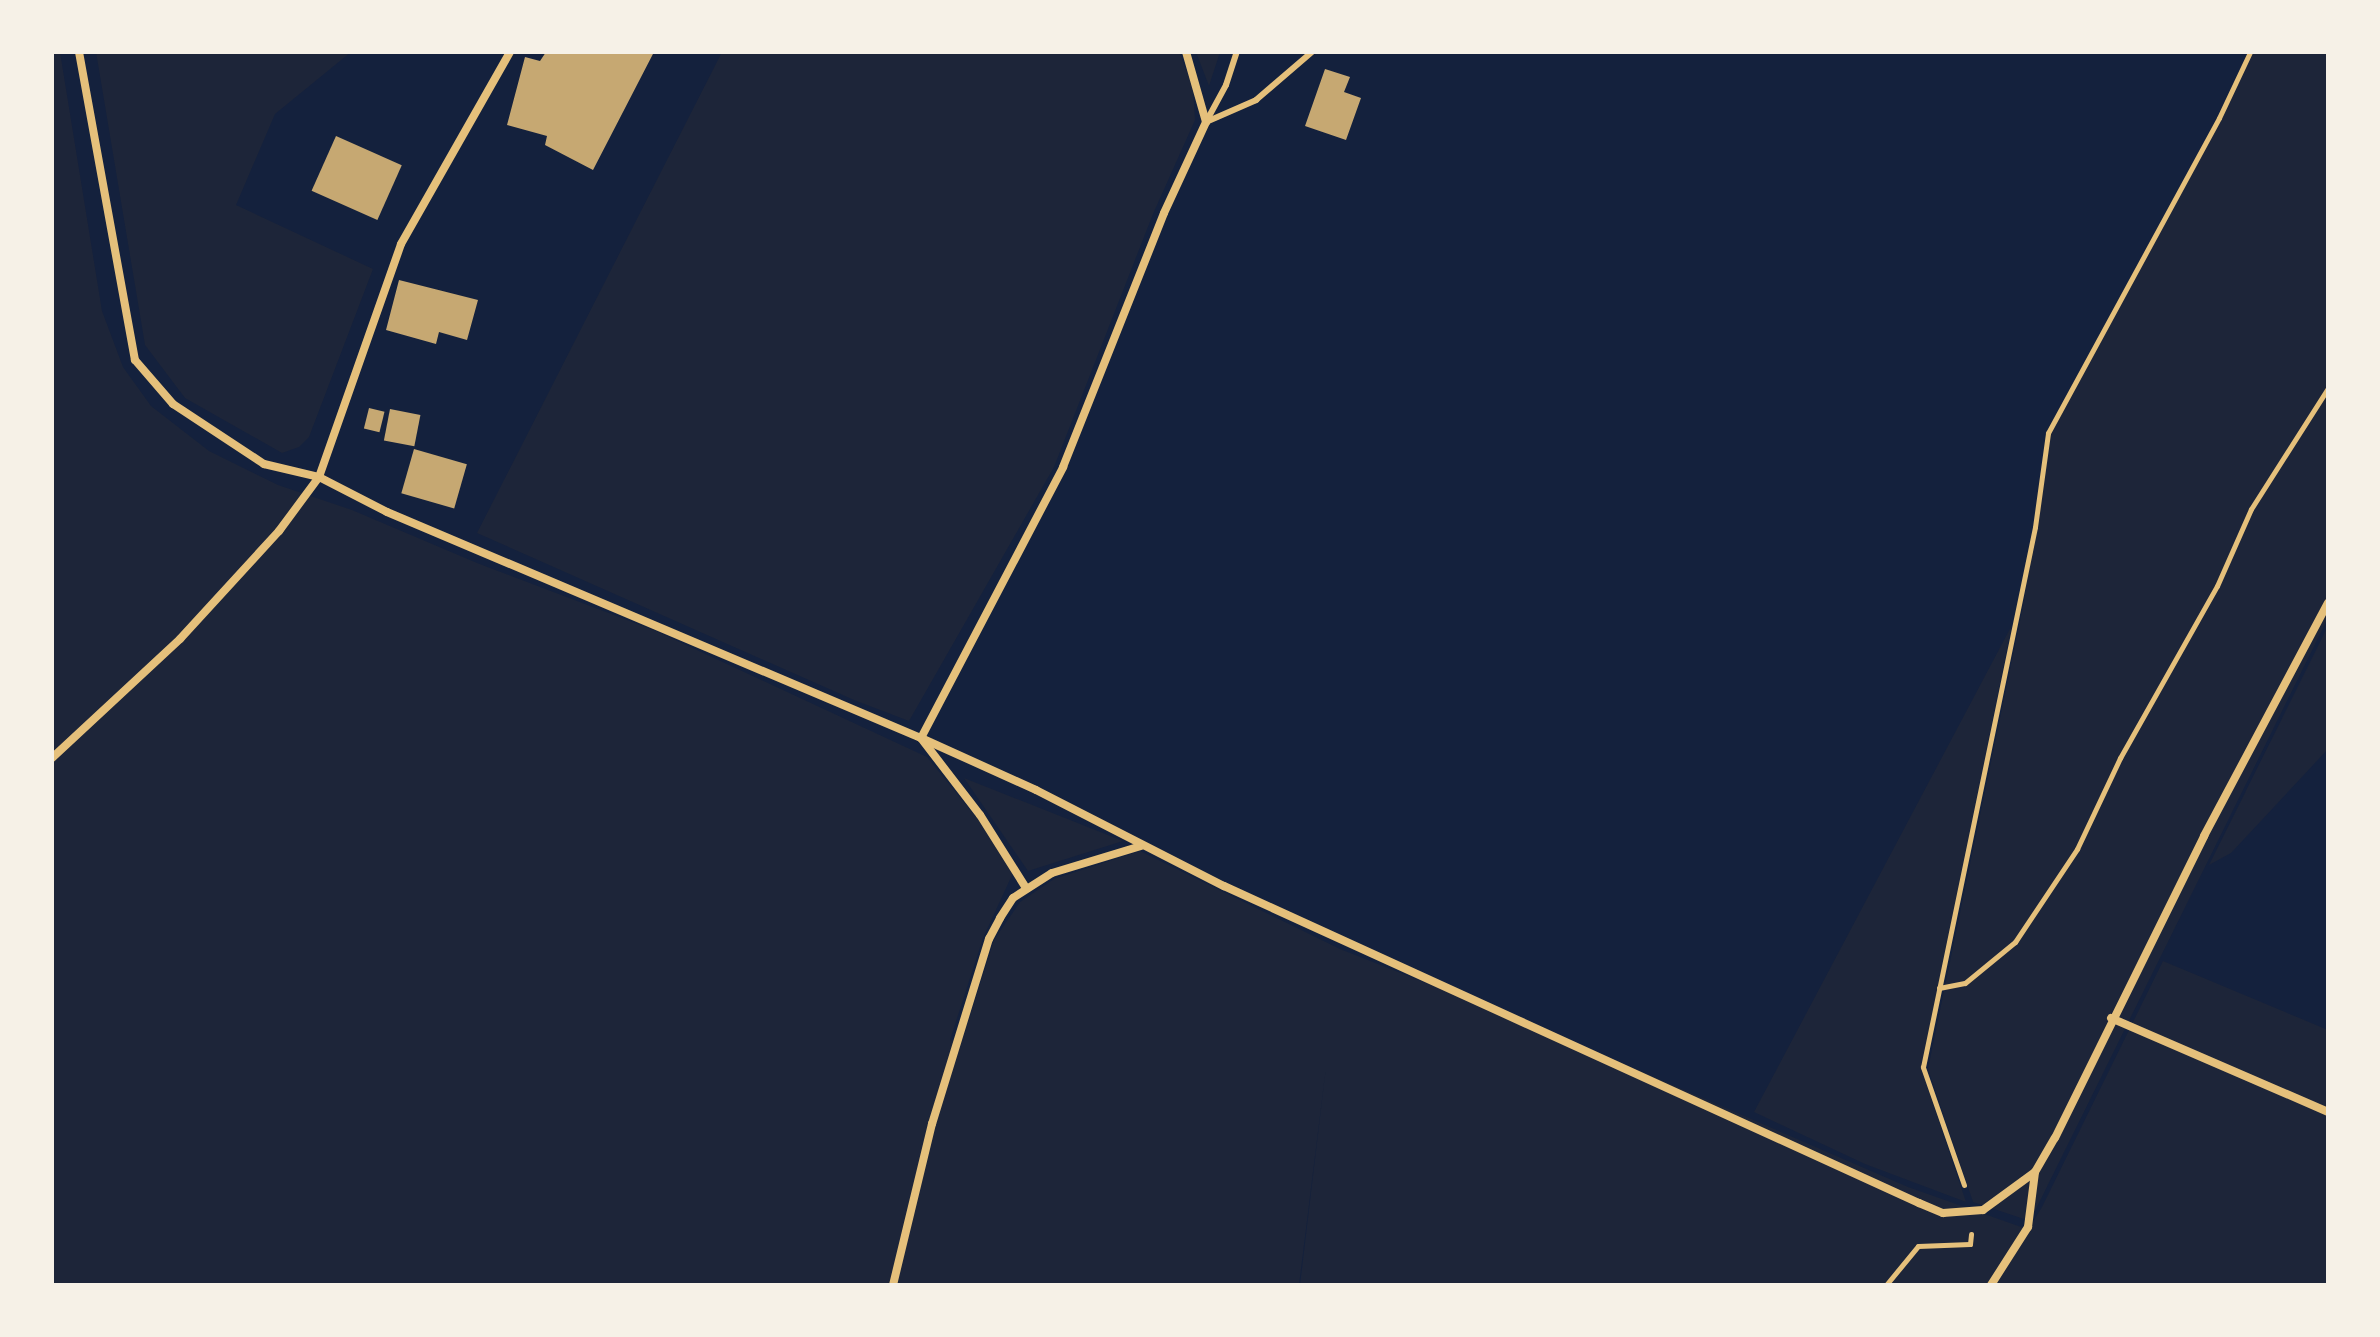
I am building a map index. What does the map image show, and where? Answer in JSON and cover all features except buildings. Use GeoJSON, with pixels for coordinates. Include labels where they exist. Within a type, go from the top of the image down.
{"type":"FeatureCollection","features":[{"type":"Feature","properties":{"kind":"street"},"geometry":{"type":"LineString","coordinates":[[79,52],[135,360],[173,404],[264,464],[319,477],[387,512],[921,738],[1036,790],[1142,846],[1943,1213],[1983,1210],[2035,1172]]}},
{"type":"Feature","properties":{"kind":"street"},"geometry":{"type":"LineString","coordinates":[[52,758],[180,639],[279,531],[319,477],[401,244],[510,52]]}},
{"type":"Feature","properties":{"kind":"street"},"geometry":{"type":"LineString","coordinates":[[921,738],[1063,467],[1164,213],[1206,122],[1186,52]]}},
{"type":"Feature","properties":{"kind":"street"},"geometry":{"type":"LineString","coordinates":[[1991,1285],[2028,1227],[2035,1172],[2055,1138],[2111,1018],[2328,603]]}},
{"type":"Feature","properties":{"kind":"street"},"geometry":{"type":"LineString","coordinates":[[921,738],[980,815],[1026,888]]}},
{"type":"Feature","properties":{"kind":"street"},"geometry":{"type":"LineString","coordinates":[[893,1285],[932,1124],[989,939],[1013,898],[1026,888],[1052,873],[1142,846]]}},
{"type":"Feature","properties":{"kind":"street"},"geometry":{"type":"LineString","coordinates":[[2111,1018],[2328,1112]]}},
{"type":"Feature","properties":{"kind":"lane"},"geometry":{"type":"LineString","coordinates":[[1206,122],[1226,85],[1237,52]]}},
{"type":"Feature","properties":{"kind":"lane"},"geometry":{"type":"LineString","coordinates":[[1206,122],[1256,100],[1312,52]]}},
{"type":"Feature","properties":{"kind":"path"},"geometry":{"type":"LineString","coordinates":[[1886,1285],[1918,1246],[1970,1244],[1972,1212],[1949,1136],[1923,1067],[2035,527],[2048,433],[2219,118],[2250,52]]}},
{"type":"Feature","properties":{"kind":"path"},"geometry":{"type":"LineString","coordinates":[[1939,988],[1965,983],[2015,942],[2077,849],[2120,758],[2217,586],[2251,509],[2328,388]]}},
{"type":"Feature","properties":{"kind":"shaded area"},"geometry":{"type":"Polygon","coordinates":[[[52,52],[60,52],[102,311],[123,367],[151,406],[209,451],[278,485],[352,510],[477,563],[656,631],[927,757],[981,823],[1013,873],[983,938],[950,1040],[962,1041],[994,940],[1020,902],[1054,879],[1140,851],[1340,949],[1555,1034],[1908,1187],[2024,1228],[1986,1285],[1300,1285],[1326,1067],[1299,1285],[52,1285],[52,52]]]}},
{"type":"Feature","properties":{"kind":"shaded area"},"geometry":{"type":"Polygon","coordinates":[[[96,52],[351,52],[275,114],[236,205],[373,269],[309,437],[299,447],[282,453],[185,398],[145,345],[96,52]]]}},
{"type":"Feature","properties":{"kind":"shaded area"},"geometry":{"type":"Polygon","coordinates":[[[722,52],[1179,52],[1193,87],[1195,120],[1153,214],[1054,467],[909,721],[854,700],[477,533],[722,52]]]}},
{"type":"Feature","properties":{"kind":"shaded area"},"geometry":{"type":"Polygon","coordinates":[[[1196,52],[1220,52],[1209,86],[1196,52]]]}},
{"type":"Feature","properties":{"kind":"shaded area"},"geometry":{"type":"Polygon","coordinates":[[[2254,52],[2328,52],[2328,618],[2030,1221],[1973,1202],[1928,1069],[2023,606],[2051,434],[2254,52]]]}},
{"type":"Feature","properties":{"kind":"shaded area"},"geometry":{"type":"Polygon","coordinates":[[[2012,625],[1921,1068],[1966,1202],[1865,1164],[1754,1112],[2012,625]]]}},
{"type":"Feature","properties":{"kind":"shaded area"},"geometry":{"type":"Polygon","coordinates":[[[2328,626],[2328,749],[2231,853],[2209,865],[2328,626]]]}},
{"type":"Feature","properties":{"kind":"shaded area"},"geometry":{"type":"Polygon","coordinates":[[[964,778],[1123,841],[1028,871],[964,778]]]}},
{"type":"Feature","properties":{"kind":"shaded area"},"geometry":{"type":"Polygon","coordinates":[[[2163,961],[2328,1030],[2328,1285],[1995,1285],[2042,1207],[2163,961]]]}}]}
